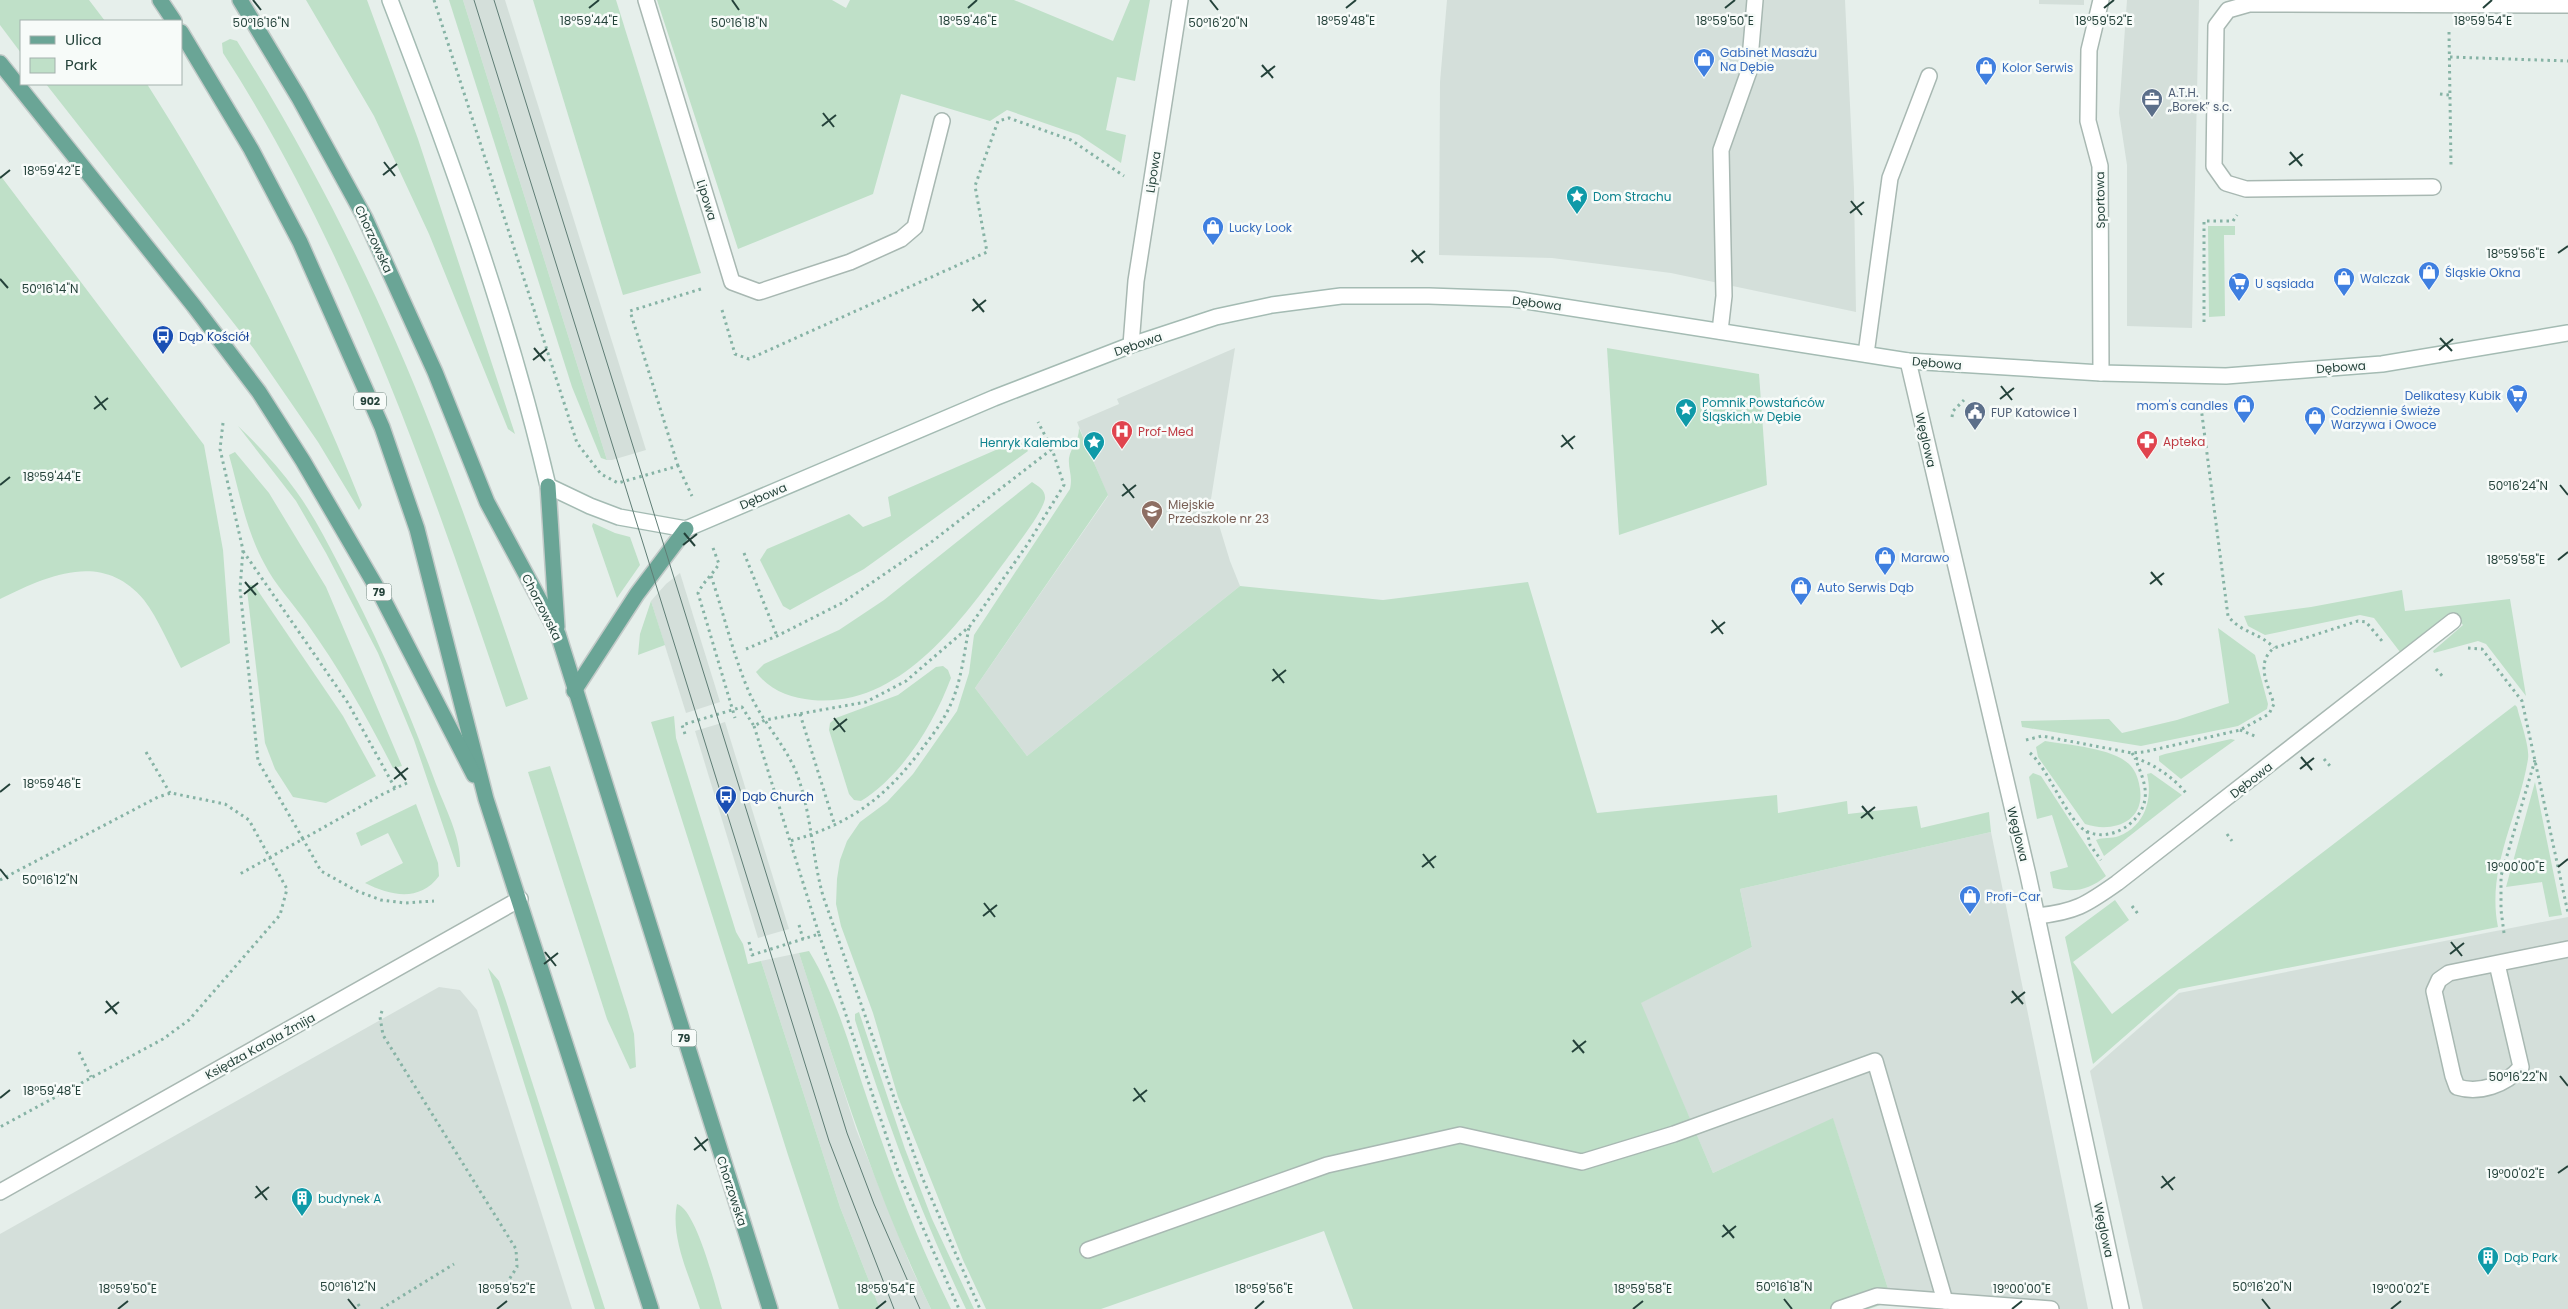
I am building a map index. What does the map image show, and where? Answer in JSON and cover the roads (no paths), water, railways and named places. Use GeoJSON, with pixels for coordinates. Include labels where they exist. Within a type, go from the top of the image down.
{"type":"FeatureCollection","features":[{"type":"Feature","properties":{"kind":"main road"},"geometry":{"type":"LineString","coordinates":[[160,0],[173,20]]}},
{"type":"Feature","properties":{"kind":"main road","name":"Chorzowska"},"geometry":{"type":"LineString","coordinates":[[240,0],[299,98],[365,218],[435,372],[487,502],[558,634],[574,691],[770,1309]]}},
{"type":"Feature","properties":{"kind":"main road","name":"902"},"geometry":{"type":"LineString","coordinates":[[182,34],[251,149],[300,242],[382,427],[417,529],[486,799]]}},
{"type":"Feature","properties":{"kind":"main road","name":"79"},"geometry":{"type":"LineString","coordinates":[[0,63],[194,306],[259,392],[303,461],[381,595],[486,799],[520,899],[651,1309]]}},
{"type":"Feature","properties":{"kind":"main road","name":"79"},"geometry":{"type":"LineString","coordinates":[[548,486],[558,634]]}},
{"type":"Feature","properties":{"kind":"main road"},"geometry":{"type":"LineString","coordinates":[[574,691],[637,594],[686,529]]}},
{"type":"Feature","properties":{"kind":"street","name":"79"},"geometry":{"type":"LineString","coordinates":[[390,0],[432,110],[493,292],[535,429],[548,486]]}},
{"type":"Feature","properties":{"kind":"street","name":"Lipowa"},"geometry":{"type":"LineString","coordinates":[[646,0],[732,282],[759,292],[850,262],[901,239],[916,227],[942,121]]}},
{"type":"Feature","properties":{"kind":"street","name":"Lipowa"},"geometry":{"type":"LineString","coordinates":[[1131,345],[1136,282],[1180,0]]}},
{"type":"Feature","properties":{"kind":"street"},"geometry":{"type":"LineString","coordinates":[[1720,331],[1724,296],[1721,150],[1748,71],[1755,0]]}},
{"type":"Feature","properties":{"kind":"street","name":"Sportowa"},"geometry":{"type":"LineString","coordinates":[[2101,0],[2089,50],[2088,121],[2100,166],[2101,373]]}},
{"type":"Feature","properties":{"kind":"street"},"geometry":{"type":"LineString","coordinates":[[2433,187],[2246,189],[2226,183],[2214,166],[2216,26],[2228,10],[2249,4],[2568,5]]}},
{"type":"Feature","properties":{"kind":"street"},"geometry":{"type":"LineString","coordinates":[[1866,354],[1890,178],[1929,76]]}},
{"type":"Feature","properties":{"kind":"street","name":"Dębowa"},"geometry":{"type":"LineString","coordinates":[[686,529],[994,398],[1131,345],[1216,317],[1272,305],[1342,296],[1429,296],[1514,299],[1908,361],[2101,373],[2226,376],[2382,364],[2568,332]]}},
{"type":"Feature","properties":{"kind":"street","name":"Węglowa"},"geometry":{"type":"LineString","coordinates":[[1908,361],[2037,916],[2121,1309]]}},
{"type":"Feature","properties":{"kind":"street"},"geometry":{"type":"LineString","coordinates":[[548,486],[590,506],[619,517],[686,529]]}},
{"type":"Feature","properties":{"kind":"street","name":"Dębowa"},"geometry":{"type":"LineString","coordinates":[[2037,916],[2061,914],[2085,905],[2204,816],[2453,621]]}},
{"type":"Feature","properties":{"kind":"street","name":"Księdza Karola Żmija"},"geometry":{"type":"LineString","coordinates":[[0,1192],[520,899]]}},
{"type":"Feature","properties":{"kind":"street"},"geometry":{"type":"LineString","coordinates":[[2504,962],[2521,1067],[2514,1076],[2502,1083],[2469,1091],[2457,1086],[2455,1081],[2434,990],[2439,980],[2449,973],[2568,949]]}},
{"type":"Feature","properties":{"kind":"street"},"geometry":{"type":"LineString","coordinates":[[1088,1250],[1327,1165],[1460,1135],[1582,1162],[1674,1134],[1874,1061],[1945,1301]]}},
{"type":"Feature","properties":{"kind":"street"},"geometry":{"type":"LineString","coordinates":[[1839,1309],[1877,1296],[2051,1309]]}},
{"type":"Feature","properties":{"kind":"tram line"},"geometry":{"type":"LineString","coordinates":[[474,0],[829,1141],[894,1309]]}},
{"type":"Feature","properties":{"kind":"tram line"},"geometry":{"type":"LineString","coordinates":[[494,0],[847,1133],[874,1204],[920,1309]]}},
{"type":"Feature","properties":{"kind":"place","name":"Gabinet Masażu Na Dębie"},"geometry":{"type":"Point","coordinates":[1704,78]}},
{"type":"Feature","properties":{"kind":"place","name":"Kolor Serwis"},"geometry":{"type":"Point","coordinates":[1986,86]}},
{"type":"Feature","properties":{"kind":"place","name":"A.T.H. „Borek” s.c."},"geometry":{"type":"Point","coordinates":[2152,118]}},
{"type":"Feature","properties":{"kind":"place","name":"Dom Strachu"},"geometry":{"type":"Point","coordinates":[1577,215]}},
{"type":"Feature","properties":{"kind":"place","name":"Lucky Look"},"geometry":{"type":"Point","coordinates":[1213,246]}},
{"type":"Feature","properties":{"kind":"place","name":"Śląskie Okna"},"geometry":{"type":"Point","coordinates":[2429,291]}},
{"type":"Feature","properties":{"kind":"place","name":"Walczak"},"geometry":{"type":"Point","coordinates":[2344,297]}},
{"type":"Feature","properties":{"kind":"place","name":"U sąsiada"},"geometry":{"type":"Point","coordinates":[2239,302]}},
{"type":"Feature","properties":{"kind":"place","name":"Dąb Kościół"},"geometry":{"type":"Point","coordinates":[163,355]}},
{"type":"Feature","properties":{"kind":"place","name":"Delikatesy Kubik"},"geometry":{"type":"Point","coordinates":[2517,414]}},
{"type":"Feature","properties":{"kind":"place","name":"mom's candles"},"geometry":{"type":"Point","coordinates":[2244,424]}},
{"type":"Feature","properties":{"kind":"place","name":"Pomnik Powstańców Śląskich w Dębie"},"geometry":{"type":"Point","coordinates":[1686,428]}},
{"type":"Feature","properties":{"kind":"place","name":"FUP Katowice 1"},"geometry":{"type":"Point","coordinates":[1975,431]}},
{"type":"Feature","properties":{"kind":"place","name":"Codziennie świeże Warzywa i Owoce"},"geometry":{"type":"Point","coordinates":[2315,436]}},
{"type":"Feature","properties":{"kind":"place","name":"Prof-Med"},"geometry":{"type":"Point","coordinates":[1122,450]}},
{"type":"Feature","properties":{"kind":"place","name":"Apteka"},"geometry":{"type":"Point","coordinates":[2147,460]}},
{"type":"Feature","properties":{"kind":"place","name":"Henryk Kalemba"},"geometry":{"type":"Point","coordinates":[1094,461]}},
{"type":"Feature","properties":{"kind":"place","name":"Miejskie Przedszkole nr 23"},"geometry":{"type":"Point","coordinates":[1152,530]}},
{"type":"Feature","properties":{"kind":"place","name":"Marawo"},"geometry":{"type":"Point","coordinates":[1885,576]}},
{"type":"Feature","properties":{"kind":"place","name":"Auto Serwis Dąb"},"geometry":{"type":"Point","coordinates":[1801,606]}},
{"type":"Feature","properties":{"kind":"place","name":"Dąb Church"},"geometry":{"type":"Point","coordinates":[726,815]}},
{"type":"Feature","properties":{"kind":"place","name":"Profi-Car"},"geometry":{"type":"Point","coordinates":[1970,915]}},
{"type":"Feature","properties":{"kind":"place","name":"budynek A"},"geometry":{"type":"Point","coordinates":[302,1217]}},
{"type":"Feature","properties":{"kind":"place","name":"Dąb Park"},"geometry":{"type":"Point","coordinates":[2488,1276]}}]}
